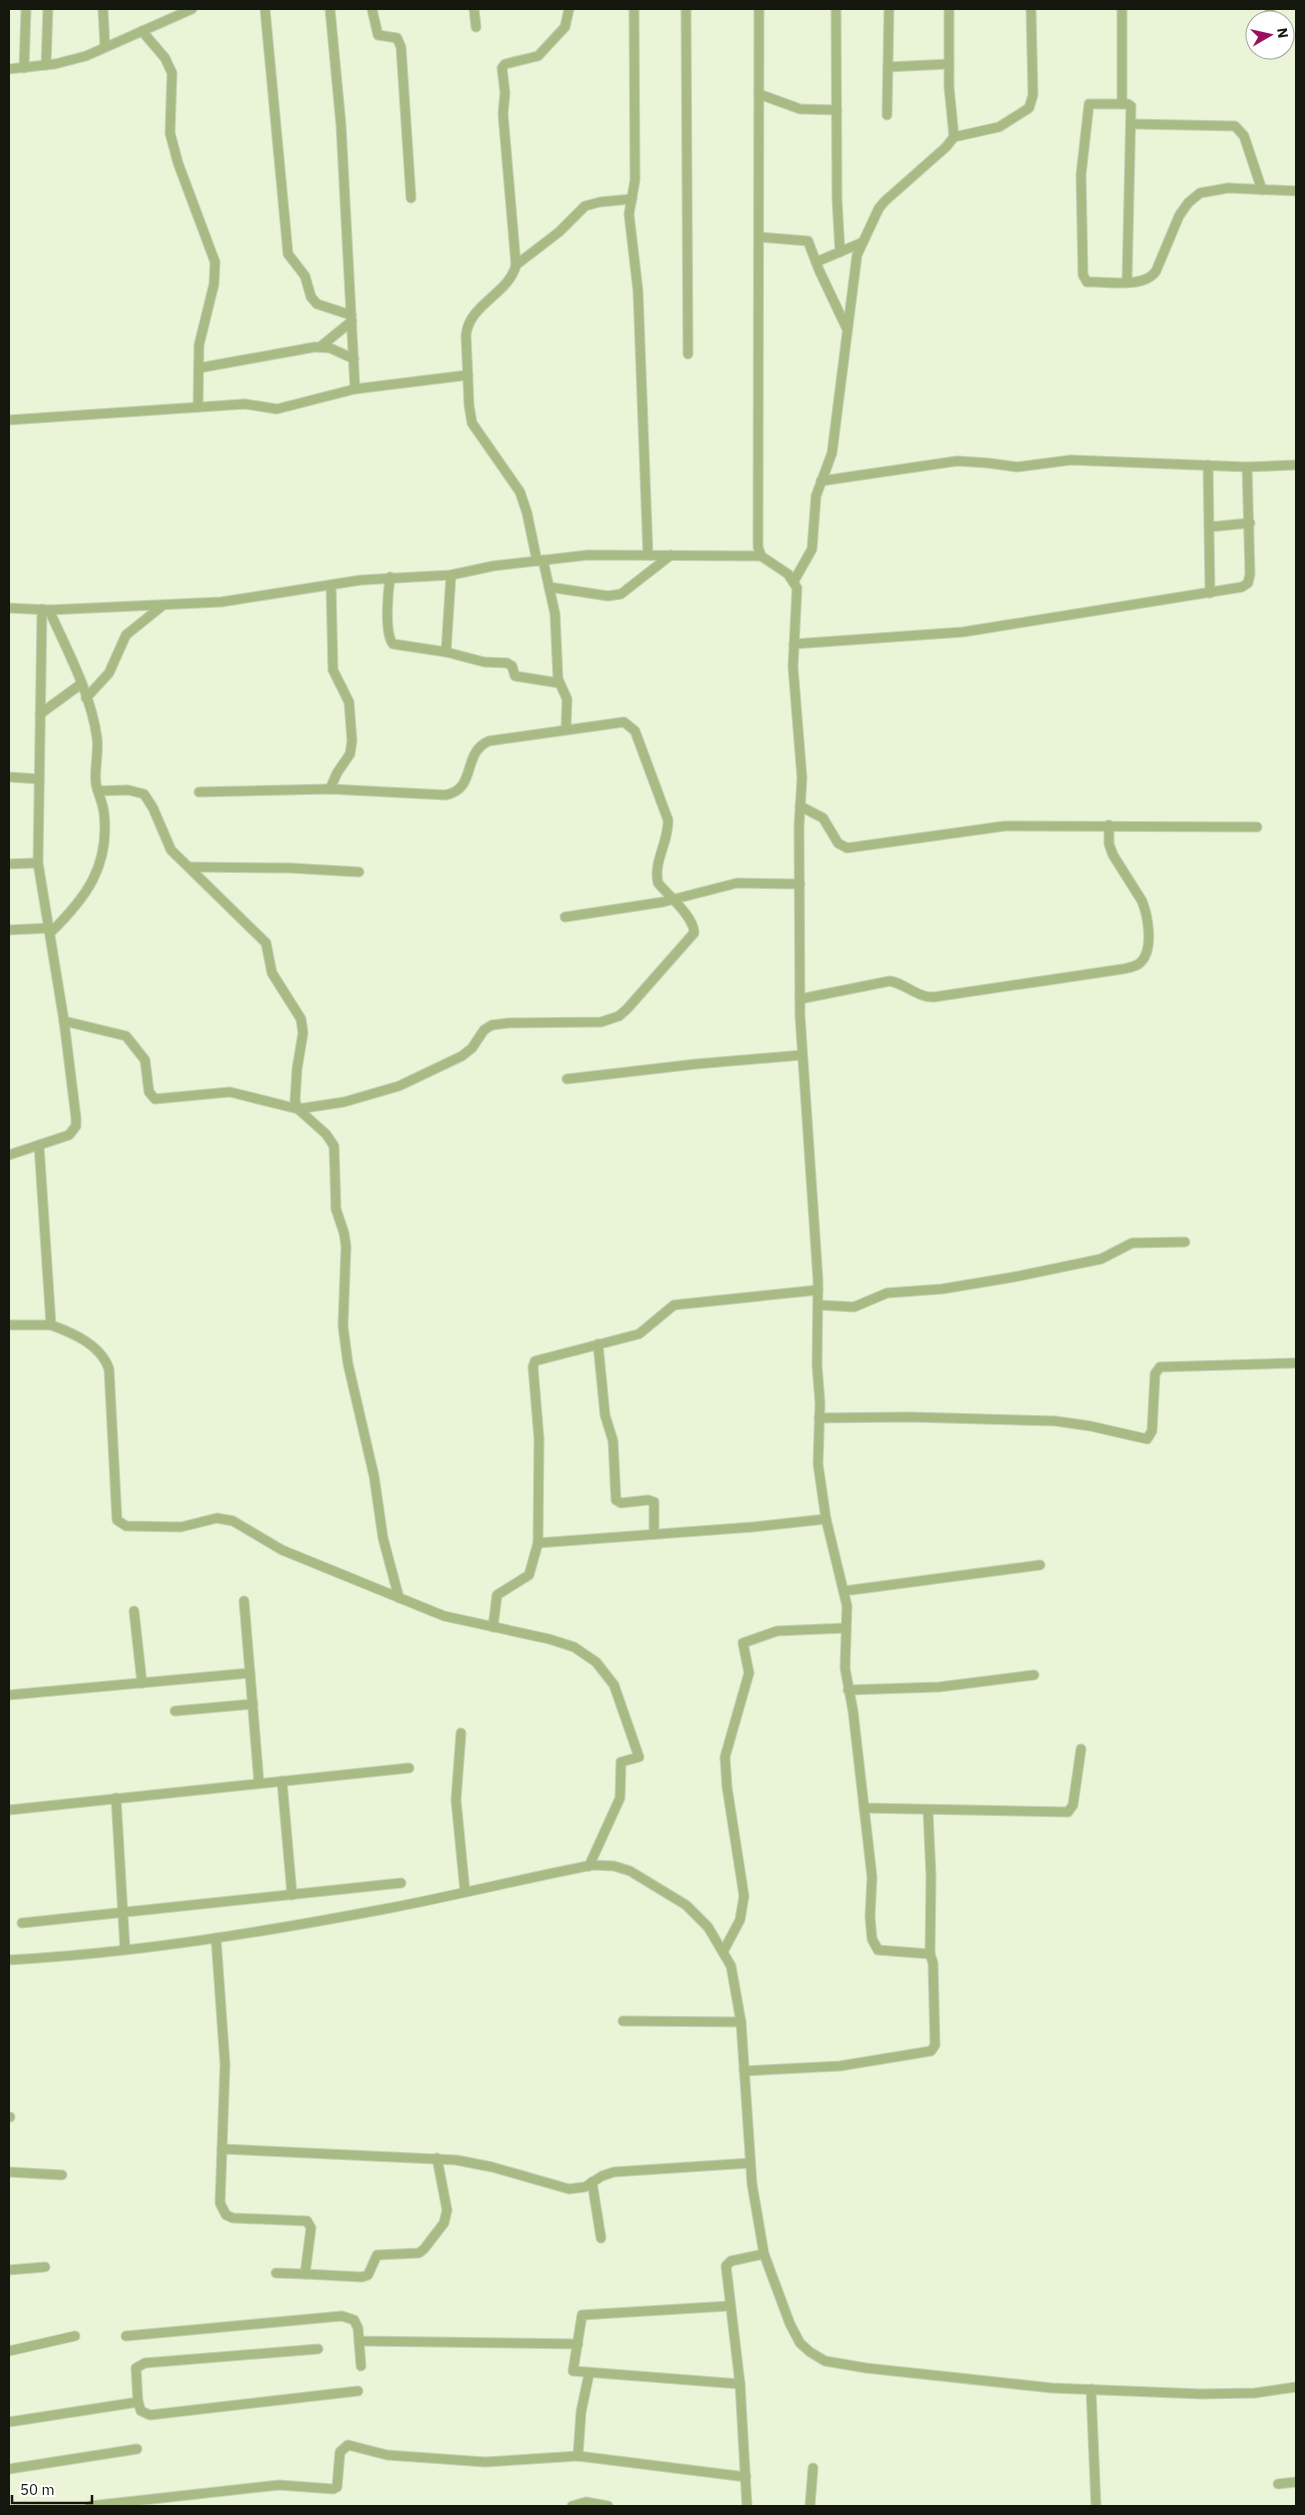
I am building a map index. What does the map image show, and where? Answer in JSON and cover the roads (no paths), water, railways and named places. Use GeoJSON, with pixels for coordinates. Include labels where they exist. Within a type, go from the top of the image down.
{"type":"FeatureCollection","features":[{"type":"Feature","properties":{"kind":"street"},"geometry":{"type":"LineString","coordinates":[[24,68],[26,9]]}},
{"type":"Feature","properties":{"kind":"street"},"geometry":{"type":"LineString","coordinates":[[46,65],[48,9]]}},
{"type":"Feature","properties":{"kind":"street"},"geometry":{"type":"LineString","coordinates":[[103,9],[105,47]]}},
{"type":"Feature","properties":{"kind":"street"},"geometry":{"type":"LineString","coordinates":[[9,69],[46,65],[86,56],[192,9]]}},
{"type":"Feature","properties":{"kind":"street"},"geometry":{"type":"LineString","coordinates":[[265,9],[288,254],[305,276],[312,297],[317,304],[352,318]]}},
{"type":"Feature","properties":{"kind":"street"},"geometry":{"type":"LineString","coordinates":[[330,9],[341,125],[356,389]]}},
{"type":"Feature","properties":{"kind":"street"},"geometry":{"type":"LineString","coordinates":[[372,9],[378,35],[396,38],[402,47],[411,198]]}},
{"type":"Feature","properties":{"kind":"street"},"geometry":{"type":"LineString","coordinates":[[474,9],[476,27]]}},
{"type":"Feature","properties":{"kind":"street"},"geometry":{"type":"LineString","coordinates":[[566,729],[567,698],[559,683],[557,632],[549,587],[520,492],[472,423],[469,405],[466,335],[469,322],[512,276],[516,265],[503,114],[505,93],[502,68],[506,64],[538,56],[565,27],[569,9]]}},
{"type":"Feature","properties":{"kind":"street"},"geometry":{"type":"LineString","coordinates":[[634,9],[635,180],[629,214],[638,291],[648,555]]}},
{"type":"Feature","properties":{"kind":"street"},"geometry":{"type":"LineString","coordinates":[[686,9],[688,354]]}},
{"type":"Feature","properties":{"kind":"street"},"geometry":{"type":"LineString","coordinates":[[760,9],[758,547],[760,556]]}},
{"type":"Feature","properties":{"kind":"street"},"geometry":{"type":"LineString","coordinates":[[836,9],[836,199],[840,252]]}},
{"type":"Feature","properties":{"kind":"street"},"geometry":{"type":"LineString","coordinates":[[887,115],[889,9]]}},
{"type":"Feature","properties":{"kind":"street"},"geometry":{"type":"LineString","coordinates":[[950,9],[950,98],[954,137]]}},
{"type":"Feature","properties":{"kind":"street"},"geometry":{"type":"LineString","coordinates":[[794,581],[812,549],[816,496],[834,443],[854,271],[862,243],[885,201],[946,147],[954,137],[1000,127],[1029,108],[1033,94],[1031,9]]}},
{"type":"Feature","properties":{"kind":"street"},"geometry":{"type":"LineString","coordinates":[[1122,9],[1122,104]]}},
{"type":"Feature","properties":{"kind":"street"},"geometry":{"type":"LineString","coordinates":[[142,31],[165,58],[172,73],[170,133],[178,163],[215,262],[214,284],[200,332],[198,407]]}},
{"type":"Feature","properties":{"kind":"street"},"geometry":{"type":"LineString","coordinates":[[888,67],[949,64]]}},
{"type":"Feature","properties":{"kind":"street"},"geometry":{"type":"LineString","coordinates":[[759,94],[794,108],[837,110]]}},
{"type":"Feature","properties":{"kind":"street"},"geometry":{"type":"LineString","coordinates":[[1127,281],[1131,106],[1092,103],[1088,105],[1081,191],[1084,279],[1088,282],[1127,281],[1146,280],[1153,275],[1175,223],[1194,197],[1216,189],[1296,191]]}},
{"type":"Feature","properties":{"kind":"street"},"geometry":{"type":"LineString","coordinates":[[1131,124],[1235,126],[1244,136],[1262,190]]}},
{"type":"Feature","properties":{"kind":"street"},"geometry":{"type":"LineString","coordinates":[[516,265],[560,232],[585,206],[600,202],[632,199]]}},
{"type":"Feature","properties":{"kind":"street"},"geometry":{"type":"LineString","coordinates":[[759,238],[806,240],[810,244],[816,262],[847,329]]}},
{"type":"Feature","properties":{"kind":"street"},"geometry":{"type":"LineString","coordinates":[[816,262],[862,243]]}},
{"type":"Feature","properties":{"kind":"street"},"geometry":{"type":"LineString","coordinates":[[320,347],[352,318]]}},
{"type":"Feature","properties":{"kind":"street"},"geometry":{"type":"LineString","coordinates":[[199,368],[320,347],[330,348],[354,359]]}},
{"type":"Feature","properties":{"kind":"street"},"geometry":{"type":"LineString","coordinates":[[9,420],[245,404],[277,409],[356,389],[468,375]]}},
{"type":"Feature","properties":{"kind":"street"},"geometry":{"type":"LineString","coordinates":[[821,481],[957,461],[988,463],[1017,468],[1071,460],[1247,467],[1296,465]]}},
{"type":"Feature","properties":{"kind":"street"},"geometry":{"type":"LineString","coordinates":[[1208,465],[1210,593]]}},
{"type":"Feature","properties":{"kind":"street"},"geometry":{"type":"LineString","coordinates":[[794,644],[963,632],[1242,587],[1248,582],[1250,523],[1247,467]]}},
{"type":"Feature","properties":{"kind":"street"},"geometry":{"type":"LineString","coordinates":[[1209,527],[1250,523]]}},
{"type":"Feature","properties":{"kind":"street"},"geometry":{"type":"LineString","coordinates":[[9,608],[162,606],[252,599],[390,577],[451,575],[492,566],[588,555],[760,556],[788,574],[794,581],[797,595],[794,644],[794,696],[802,778],[800,806],[800,999],[808,1159],[815,1223],[818,1290],[818,1464],[826,1519],[844,1591],[846,1628],[845,1668],[872,1877],[870,1917],[875,1948],[882,1952],[930,1954]]}},
{"type":"Feature","properties":{"kind":"street"},"geometry":{"type":"LineString","coordinates":[[549,587],[616,596],[630,589],[671,555]]}},
{"type":"Feature","properties":{"kind":"street"},"geometry":{"type":"LineString","coordinates":[[446,652],[451,575]]}},
{"type":"Feature","properties":{"kind":"street"},"geometry":{"type":"LineString","coordinates":[[390,577],[388,608],[391,642],[397,646],[446,652],[484,662],[507,663],[512,666],[515,676],[559,683]]}},
{"type":"Feature","properties":{"kind":"street"},"geometry":{"type":"LineString","coordinates":[[330,789],[352,747],[349,702],[333,670],[331,586]]}},
{"type":"Feature","properties":{"kind":"street"},"geometry":{"type":"LineString","coordinates":[[86,698],[109,673],[126,635],[162,606]]}},
{"type":"Feature","properties":{"kind":"street"},"geometry":{"type":"LineString","coordinates":[[9,930],[50,930],[84,897],[94,882],[100,865],[104,819],[98,791],[97,738],[81,684],[46,609]]}},
{"type":"Feature","properties":{"kind":"street"},"geometry":{"type":"LineString","coordinates":[[9,1155],[69,1135],[76,1126],[64,1021],[38,863],[40,714],[46,609]]}},
{"type":"Feature","properties":{"kind":"street"},"geometry":{"type":"LineString","coordinates":[[40,714],[81,684]]}},
{"type":"Feature","properties":{"kind":"street"},"geometry":{"type":"LineString","coordinates":[[64,1021],[126,1036],[144,1060],[149,1092],[155,1099],[230,1092],[298,1110],[344,1102],[399,1086],[468,1052],[484,1030],[492,1026],[509,1023],[590,1023],[618,1016],[627,1009],[694,933],[692,925],[674,899],[658,883],[656,869],[667,834],[668,820],[635,731],[624,722],[498,739],[482,744],[472,757],[462,787],[453,793],[445,795],[330,789],[199,792]]}},
{"type":"Feature","properties":{"kind":"street"},"geometry":{"type":"LineString","coordinates":[[9,777],[39,779]]}},
{"type":"Feature","properties":{"kind":"street"},"geometry":{"type":"LineString","coordinates":[[98,791],[128,790],[144,794],[153,808],[167,844],[263,939],[272,973],[299,1015],[303,1033],[294,1094],[298,1110],[326,1134],[335,1150],[336,1209],[346,1238],[345,1347],[353,1392],[374,1476],[383,1538],[399,1598]]}},
{"type":"Feature","properties":{"kind":"street"},"geometry":{"type":"LineString","coordinates":[[800,806],[823,818],[838,843],[847,848],[1005,826],[1109,825],[1257,828]]}},
{"type":"Feature","properties":{"kind":"street"},"geometry":{"type":"LineString","coordinates":[[800,999],[890,981],[904,985],[925,997],[934,997],[1123,969],[1138,965],[1148,950],[1145,911],[1142,901],[1110,849],[1109,825]]}},
{"type":"Feature","properties":{"kind":"street"},"geometry":{"type":"LineString","coordinates":[[9,864],[38,863]]}},
{"type":"Feature","properties":{"kind":"street"},"geometry":{"type":"LineString","coordinates":[[189,867],[290,868],[359,872]]}},
{"type":"Feature","properties":{"kind":"street"},"geometry":{"type":"LineString","coordinates":[[565,917],[646,906],[737,883],[800,884]]}},
{"type":"Feature","properties":{"kind":"street"},"geometry":{"type":"LineString","coordinates":[[567,1079],[696,1064],[802,1055]]}},
{"type":"Feature","properties":{"kind":"street"},"geometry":{"type":"LineString","coordinates":[[38,1144],[51,1325]]}},
{"type":"Feature","properties":{"kind":"street"},"geometry":{"type":"LineString","coordinates":[[818,1305],[854,1307],[887,1293],[942,1289],[1101,1260],[1132,1243],[1185,1242]]}},
{"type":"Feature","properties":{"kind":"street"},"geometry":{"type":"LineString","coordinates":[[493,1627],[497,1595],[529,1575],[538,1543],[539,1439],[533,1363],[542,1358],[639,1334],[674,1305],[818,1290]]}},
{"type":"Feature","properties":{"kind":"street"},"geometry":{"type":"LineString","coordinates":[[9,1325],[51,1325],[77,1335],[106,1361],[109,1370],[116,1515],[121,1524],[181,1527],[225,1518],[241,1524],[282,1550],[444,1616],[549,1639],[580,1650],[608,1675],[620,1698],[639,1756],[637,1759],[621,1762],[620,1798],[589,1866]]}},
{"type":"Feature","properties":{"kind":"street"},"geometry":{"type":"LineString","coordinates":[[598,1344],[605,1415],[613,1441],[616,1500],[621,1503],[648,1500],[654,1502],[654,1534]]}},
{"type":"Feature","properties":{"kind":"street"},"geometry":{"type":"LineString","coordinates":[[819,1418],[909,1417],[1055,1421],[1090,1426],[1147,1439],[1152,1431],[1155,1374],[1160,1367],[1296,1363]]}},
{"type":"Feature","properties":{"kind":"street"},"geometry":{"type":"LineString","coordinates":[[538,1543],[753,1528],[826,1519]]}},
{"type":"Feature","properties":{"kind":"street"},"geometry":{"type":"LineString","coordinates":[[844,1591],[1040,1566]]}},
{"type":"Feature","properties":{"kind":"street"},"geometry":{"type":"LineString","coordinates":[[244,1601],[259,1783]]}},
{"type":"Feature","properties":{"kind":"street"},"geometry":{"type":"LineString","coordinates":[[134,1612],[142,1683]]}},
{"type":"Feature","properties":{"kind":"street"},"geometry":{"type":"LineString","coordinates":[[724,1950],[740,1920],[744,1896],[724,1757],[749,1673],[743,1643],[777,1631],[846,1628]]}},
{"type":"Feature","properties":{"kind":"street"},"geometry":{"type":"LineString","coordinates":[[9,1695],[250,1673]]}},
{"type":"Feature","properties":{"kind":"street"},"geometry":{"type":"LineString","coordinates":[[848,1690],[939,1686],[1034,1675]]}},
{"type":"Feature","properties":{"kind":"street"},"geometry":{"type":"LineString","coordinates":[[176,1711],[253,1704]]}},
{"type":"Feature","properties":{"kind":"street"},"geometry":{"type":"LineString","coordinates":[[461,1733],[456,1800],[465,1892]]}},
{"type":"Feature","properties":{"kind":"street"},"geometry":{"type":"LineString","coordinates":[[864,1808],[1068,1812],[1074,1806],[1081,1750]]}},
{"type":"Feature","properties":{"kind":"street"},"geometry":{"type":"LineString","coordinates":[[9,1810],[408,1768]]}},
{"type":"Feature","properties":{"kind":"street"},"geometry":{"type":"LineString","coordinates":[[282,1781],[292,1895]]}},
{"type":"Feature","properties":{"kind":"street"},"geometry":{"type":"LineString","coordinates":[[116,1798],[125,1949]]}},
{"type":"Feature","properties":{"kind":"street"},"geometry":{"type":"LineString","coordinates":[[744,2071],[840,2066],[933,2050],[935,2045],[933,1963],[930,1954],[932,1884],[928,1810]]}},
{"type":"Feature","properties":{"kind":"street"},"geometry":{"type":"LineString","coordinates":[[9,1960],[58,1957],[216,1938],[390,1908],[589,1866],[614,1866],[630,1871],[655,1884],[686,1905],[708,1926],[724,1950],[731,1966],[741,2022],[750,2163],[764,2254],[790,2324],[800,2342],[810,2352],[825,2360],[866,2368],[1052,2388],[1201,2394],[1255,2392],[1296,2387]]}},
{"type":"Feature","properties":{"kind":"street"},"geometry":{"type":"LineString","coordinates":[[22,1923],[123,1914],[401,1883]]}},
{"type":"Feature","properties":{"kind":"street"},"geometry":{"type":"LineString","coordinates":[[216,1938],[224,2064],[220,2203],[223,2210],[233,2218],[308,2221],[311,2228],[305,2274]]}},
{"type":"Feature","properties":{"kind":"street"},"geometry":{"type":"LineString","coordinates":[[623,2021],[741,2022]]}},
{"type":"Feature","properties":{"kind":"street"},"geometry":{"type":"LineString","coordinates":[[222,2149],[437,2158],[472,2162],[569,2189],[580,2188],[614,2172],[750,2163]]}},
{"type":"Feature","properties":{"kind":"street"},"geometry":{"type":"LineString","coordinates":[[276,2274],[362,2277],[368,2275],[377,2255],[415,2254],[424,2249],[447,2214],[437,2158]]}},
{"type":"Feature","properties":{"kind":"street"},"geometry":{"type":"LineString","coordinates":[[9,2172],[62,2175]]}},
{"type":"Feature","properties":{"kind":"street"},"geometry":{"type":"LineString","coordinates":[[592,2182],[601,2238]]}},
{"type":"Feature","properties":{"kind":"street"},"geometry":{"type":"LineString","coordinates":[[747,2506],[740,2384],[726,2264],[764,2254]]}},
{"type":"Feature","properties":{"kind":"street"},"geometry":{"type":"LineString","coordinates":[[9,2270],[45,2268]]}},
{"type":"Feature","properties":{"kind":"street"},"geometry":{"type":"LineString","coordinates":[[730,2306],[582,2315],[572,2371],[589,2374],[740,2384]]}},
{"type":"Feature","properties":{"kind":"street"},"geometry":{"type":"LineString","coordinates":[[126,2336],[342,2316],[354,2320],[358,2328],[361,2366]]}},
{"type":"Feature","properties":{"kind":"street"},"geometry":{"type":"LineString","coordinates":[[9,2351],[75,2336]]}},
{"type":"Feature","properties":{"kind":"street"},"geometry":{"type":"LineString","coordinates":[[359,2341],[578,2344]]}},
{"type":"Feature","properties":{"kind":"street"},"geometry":{"type":"LineString","coordinates":[[318,2349],[145,2363],[136,2368],[138,2402],[141,2411],[150,2415],[358,2391]]}},
{"type":"Feature","properties":{"kind":"street"},"geometry":{"type":"LineString","coordinates":[[578,2456],[582,2412],[589,2374]]}},
{"type":"Feature","properties":{"kind":"street"},"geometry":{"type":"LineString","coordinates":[[1091,2389],[1096,2506]]}},
{"type":"Feature","properties":{"kind":"street"},"geometry":{"type":"LineString","coordinates":[[9,2422],[138,2402]]}},
{"type":"Feature","properties":{"kind":"street"},"geometry":{"type":"LineString","coordinates":[[90,2506],[279,2485],[334,2489],[338,2481],[340,2452],[348,2445],[387,2455],[485,2462],[578,2456],[746,2477]]}},
{"type":"Feature","properties":{"kind":"street"},"geometry":{"type":"LineString","coordinates":[[9,2469],[137,2449]]}},
{"type":"Feature","properties":{"kind":"street"},"geometry":{"type":"LineString","coordinates":[[810,2506],[813,2468]]}},
{"type":"Feature","properties":{"kind":"street"},"geometry":{"type":"LineString","coordinates":[[1278,2484],[1296,2482]]}},
{"type":"Feature","properties":{"kind":"street"},"geometry":{"type":"LineString","coordinates":[[572,2506],[586,2502],[608,2506]]}}]}
